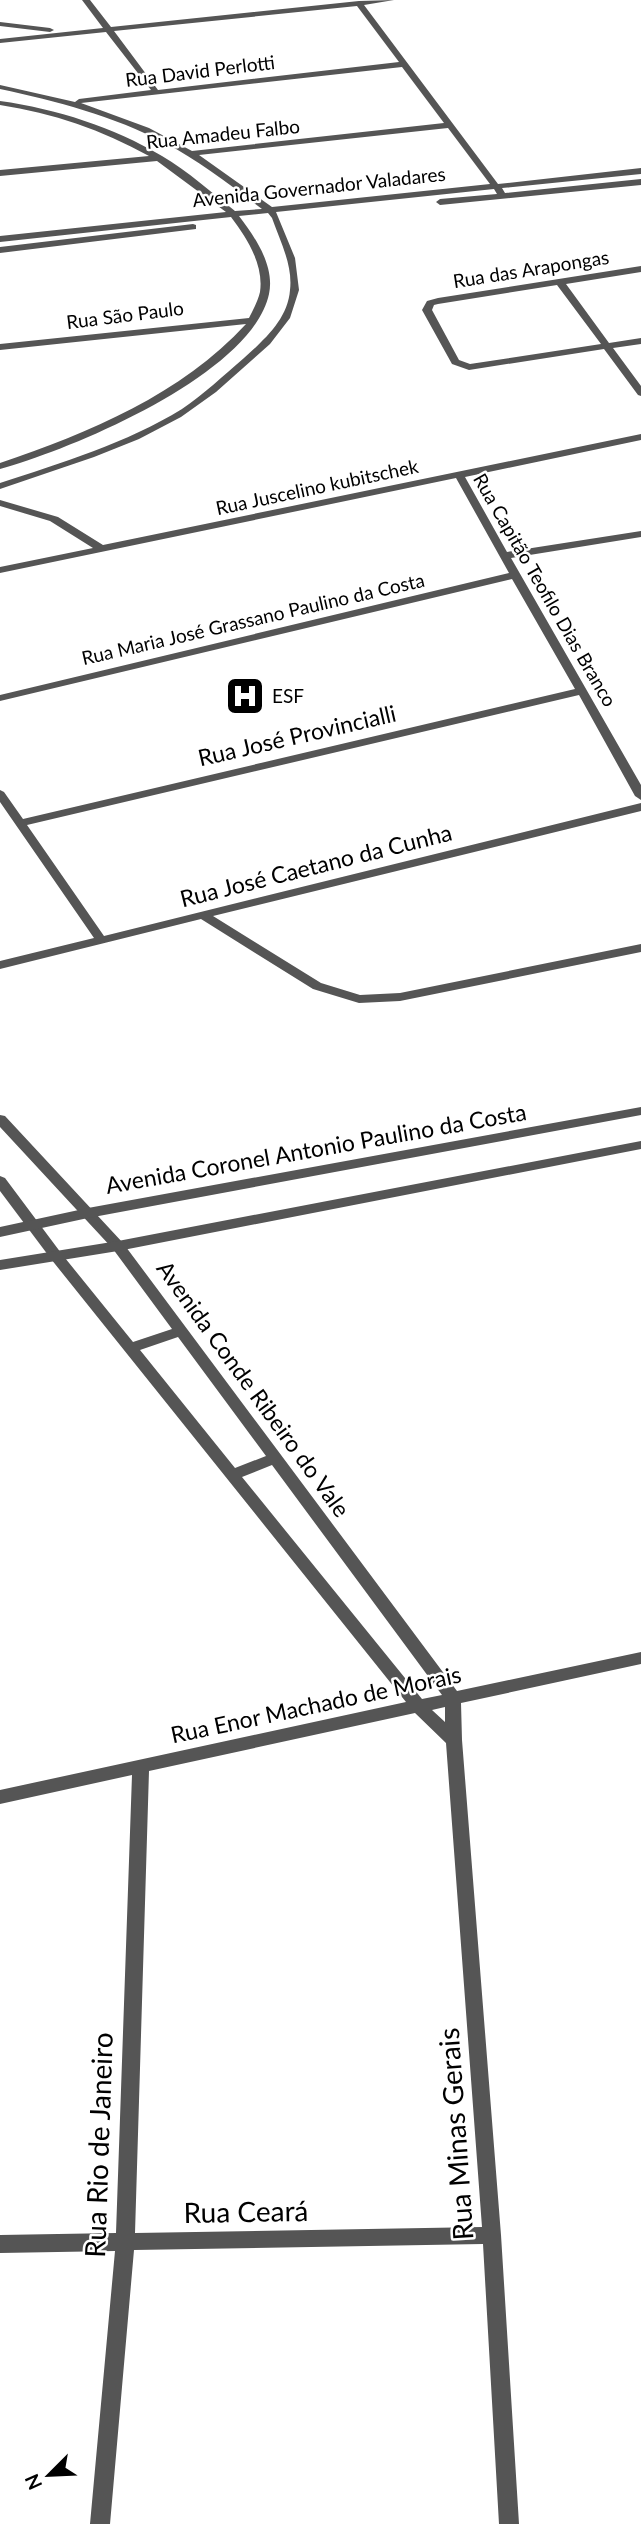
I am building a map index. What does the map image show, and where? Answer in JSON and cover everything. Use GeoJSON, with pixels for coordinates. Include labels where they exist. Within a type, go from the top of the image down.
{"type":"FeatureCollection","features":[{"type":"Feature","properties":{"kind":"street"},"geometry":{"type":"LineString","coordinates":[[86,0],[156,92]]}},
{"type":"Feature","properties":{"kind":"street"},"geometry":{"type":"LineString","coordinates":[[0,41],[390,0]]}},
{"type":"Feature","properties":{"kind":"street"},"geometry":{"type":"LineString","coordinates":[[359,3],[503,196]]}},
{"type":"Feature","properties":{"kind":"street"},"geometry":{"type":"LineString","coordinates":[[0,24],[79,33]]}},
{"type":"Feature","properties":{"kind":"street","name":"Rua David Perlotti"},"geometry":{"type":"LineString","coordinates":[[0,110],[404,64]]}},
{"type":"Feature","properties":{"kind":"street"},"geometry":{"type":"LineString","coordinates":[[0,87],[74,102],[141,128],[191,154],[273,214],[295,278],[293,300],[282,323],[260,349],[219,385],[178,415],[51,470],[0,486]]}},
{"type":"Feature","properties":{"kind":"street"},"geometry":{"type":"LineString","coordinates":[[0,103],[29,106],[77,121],[159,158],[232,213],[239,222],[255,246],[263,268],[264,294],[254,320],[226,351],[179,385],[120,420],[44,453],[0,466]]}},
{"type":"Feature","properties":{"kind":"street","name":"Rua Amadeu Falbo"},"geometry":{"type":"LineString","coordinates":[[0,173],[450,125]]}},
{"type":"Feature","properties":{"kind":"street","name":"Avenida Governador Valadares"},"geometry":{"type":"LineString","coordinates":[[0,250],[239,222],[273,214],[641,171]]}},
{"type":"Feature","properties":{"kind":"street"},"geometry":{"type":"LineString","coordinates":[[625,172],[636,182],[641,195]]}},
{"type":"Feature","properties":{"kind":"street","name":"Avenida Governador Valadares"},"geometry":{"type":"LineString","coordinates":[[0,239],[232,213],[273,214],[503,196],[636,182]]}},
{"type":"Feature","properties":{"kind":"street","name":"Rua das Arapongas"},"geometry":{"type":"LineString","coordinates":[[608,346],[469,367],[455,362],[427,306],[438,301],[641,269]]}},
{"type":"Feature","properties":{"kind":"street"},"geometry":{"type":"LineString","coordinates":[[560,282],[641,393]]}},
{"type":"Feature","properties":{"kind":"street","name":"Rua São Paulo"},"geometry":{"type":"LineString","coordinates":[[0,347],[254,320]]}},
{"type":"Feature","properties":{"kind":"street"},"geometry":{"type":"LineString","coordinates":[[608,346],[641,341]]}},
{"type":"Feature","properties":{"kind":"street","name":"Rua Juscelino kubitschek"},"geometry":{"type":"LineString","coordinates":[[0,570],[641,437]]}},
{"type":"Feature","properties":{"kind":"street","name":"Rua Capitão Teofilo Dias Branco"},"geometry":{"type":"LineString","coordinates":[[458,475],[641,796]]}},
{"type":"Feature","properties":{"kind":"street"},"geometry":{"type":"LineString","coordinates":[[0,503],[54,519],[102,549]]}},
{"type":"Feature","properties":{"kind":"street"},"geometry":{"type":"LineString","coordinates":[[503,556],[641,534]]}},
{"type":"Feature","properties":{"kind":"street","name":"Rua Maria José Grassano Paulino da Costa"},"geometry":{"type":"LineString","coordinates":[[0,698],[515,575]]}},
{"type":"Feature","properties":{"kind":"street","name":"Rua José Provincialli"},"geometry":{"type":"LineString","coordinates":[[20,823],[583,691]]}},
{"type":"Feature","properties":{"kind":"street"},"geometry":{"type":"LineString","coordinates":[[0,794],[101,940]]}},
{"type":"Feature","properties":{"kind":"street","name":"Rua José Caetano da Cunha"},"geometry":{"type":"LineString","coordinates":[[0,965],[641,807]]}},
{"type":"Feature","properties":{"kind":"street"},"geometry":{"type":"LineString","coordinates":[[203,915],[317,986],[359,999],[400,997],[641,948]]}},
{"type":"Feature","properties":{"kind":"street","name":"Avenida Coronel Antonio Paulino da Costa"},"geometry":{"type":"LineString","coordinates":[[0,1232],[88,1213],[641,1111]]}},
{"type":"Feature","properties":{"kind":"street","name":"Avenida Conde Ribeiro do Vale"},"geometry":{"type":"LineString","coordinates":[[0,1119],[117,1245],[453,1698]]}},
{"type":"Feature","properties":{"kind":"street"},"geometry":{"type":"LineString","coordinates":[[0,1265],[641,1145]]}},
{"type":"Feature","properties":{"kind":"street"},"geometry":{"type":"LineString","coordinates":[[0,1181],[56,1256],[420,1707],[454,1740]]}},
{"type":"Feature","properties":{"kind":"street"},"geometry":{"type":"LineString","coordinates":[[131,1348],[182,1331]]}},
{"type":"Feature","properties":{"kind":"street"},"geometry":{"type":"LineString","coordinates":[[232,1475],[276,1458]]}},
{"type":"Feature","properties":{"kind":"street","name":"Rua Enor Machado de Morais"},"geometry":{"type":"LineString","coordinates":[[0,1797],[641,1658]]}},
{"type":"Feature","properties":{"kind":"street","name":"Rua Minas Gerais"},"geometry":{"type":"LineString","coordinates":[[453,1698],[492,2235],[509,2524]]}},
{"type":"Feature","properties":{"kind":"street","name":"Rua Rio de Janeiro"},"geometry":{"type":"LineString","coordinates":[[100,2524],[125,2242],[141,1767]]}},
{"type":"Feature","properties":{"kind":"street","name":"Rua Ceará"},"geometry":{"type":"LineString","coordinates":[[0,2244],[492,2235]]}},
{"type":"Feature","properties":{"kind":"place","name":"ESF"},"geometry":{"type":"Point","coordinates":[245,696]}}]}
